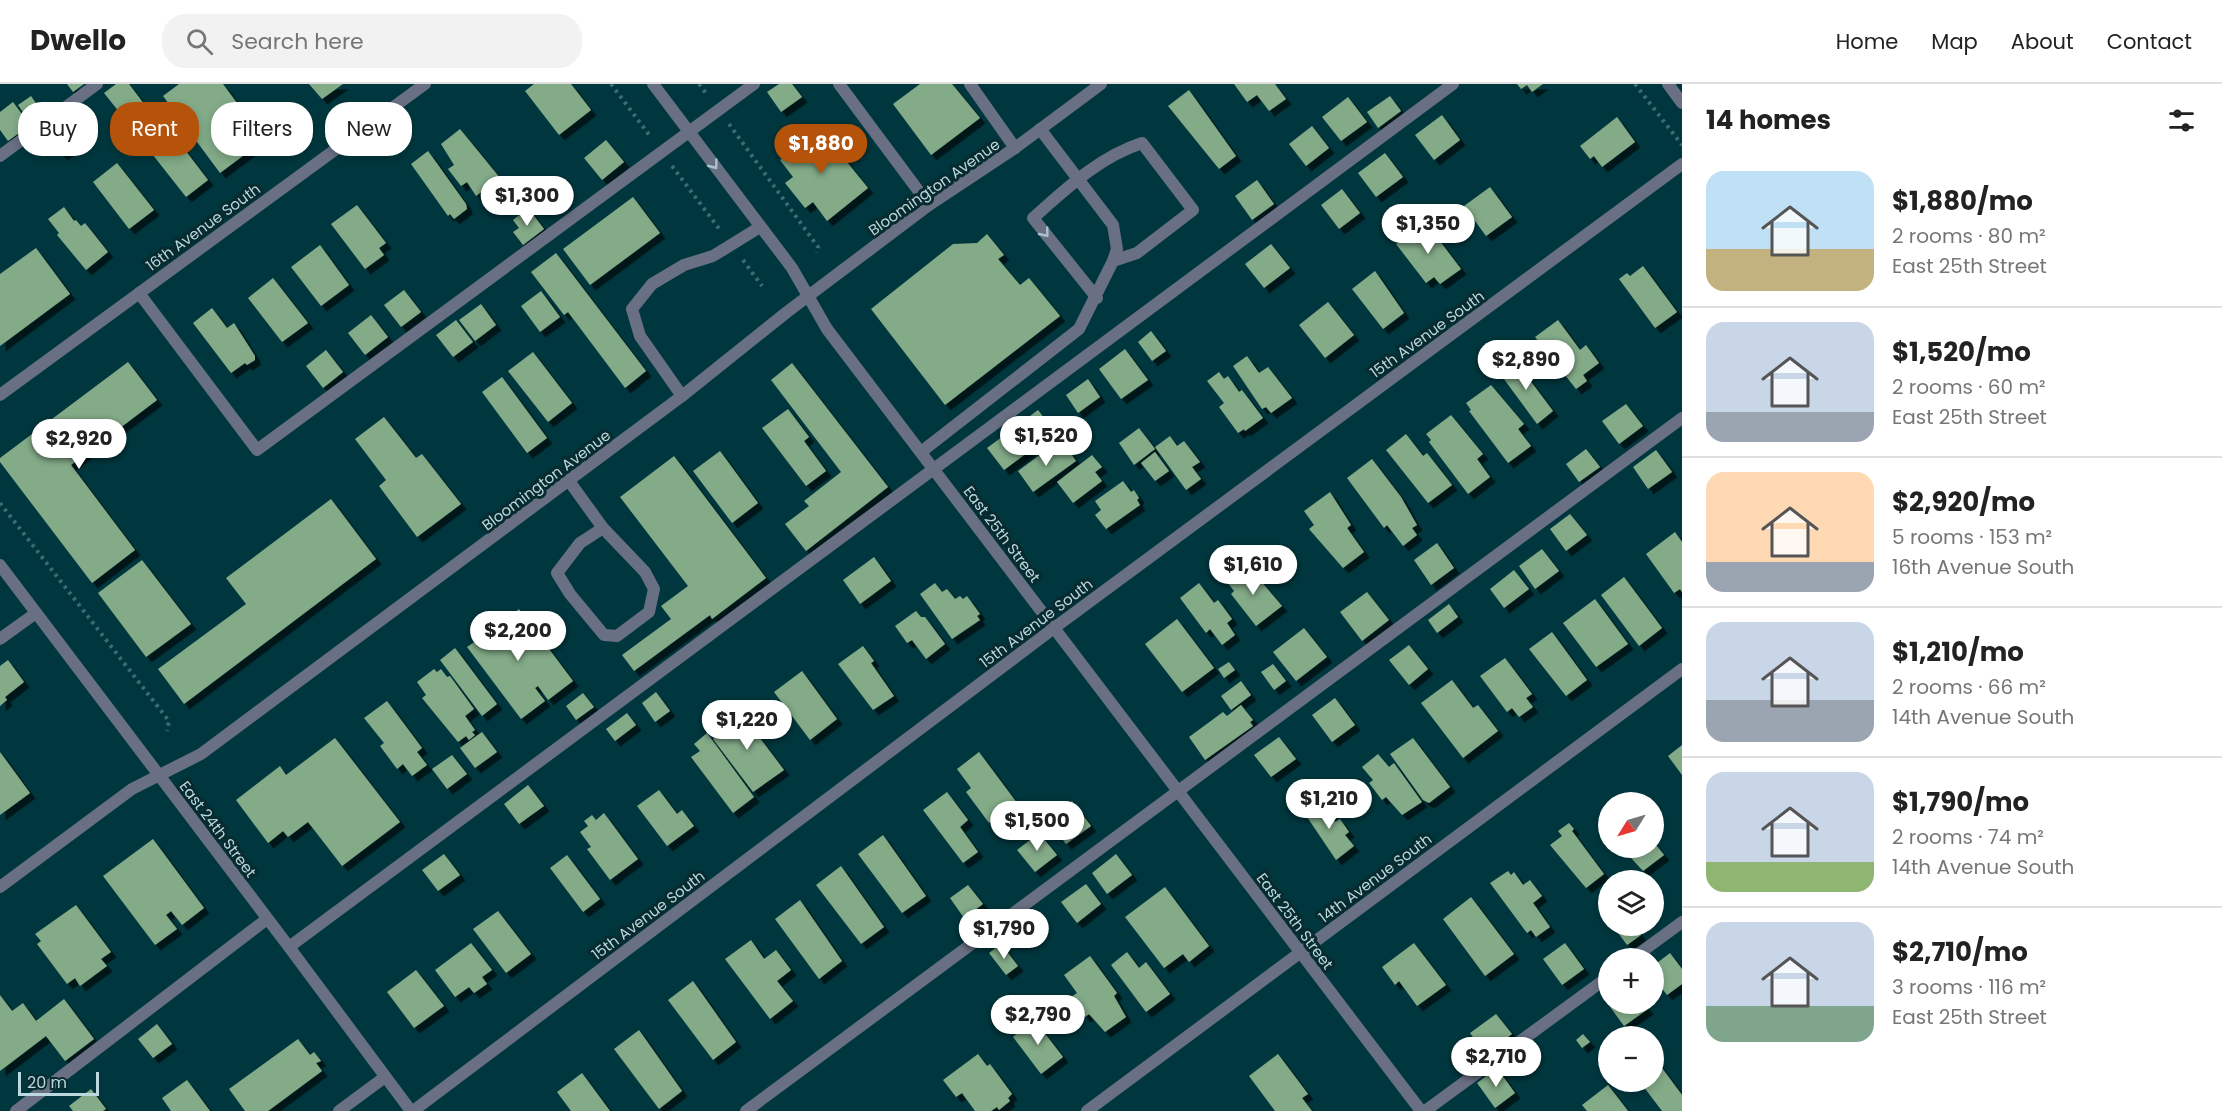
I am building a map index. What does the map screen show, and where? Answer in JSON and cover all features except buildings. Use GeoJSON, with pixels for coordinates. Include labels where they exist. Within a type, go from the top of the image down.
{"type":"FeatureCollection","features":[{"type":"Feature","properties":{"kind":"street"},"geometry":{"type":"LineString","coordinates":[[0,156],[97,84]]}},
{"type":"Feature","properties":{"kind":"street","name":"16th Avenue South"},"geometry":{"type":"LineString","coordinates":[[0,395],[425,84]]}},
{"type":"Feature","properties":{"kind":"street","name":"East 25th Street"},"geometry":{"type":"LineString","coordinates":[[653,84],[792,268],[828,329],[1178,792],[1423,1111]]}},
{"type":"Feature","properties":{"kind":"street"},"geometry":{"type":"LineString","coordinates":[[139,293],[257,450],[754,84]]}},
{"type":"Feature","properties":{"kind":"street"},"geometry":{"type":"LineString","coordinates":[[839,84],[929,205]]}},
{"type":"Feature","properties":{"kind":"street"},"geometry":{"type":"LineString","coordinates":[[970,84],[1015,148]]}},
{"type":"Feature","properties":{"kind":"street","name":"Bloomington Avenue"},"geometry":{"type":"LineString","coordinates":[[0,887],[132,789],[201,754],[682,396],[929,205],[1015,148],[1101,84]]}},
{"type":"Feature","properties":{"kind":"street"},"geometry":{"type":"LineString","coordinates":[[290,946],[1453,84]]}},
{"type":"Feature","properties":{"kind":"street"},"geometry":{"type":"LineString","coordinates":[[1668,84],[1682,103]]}},
{"type":"Feature","properties":{"kind":"street"},"geometry":{"type":"LineString","coordinates":[[921,452],[1079,329],[1097,298],[1113,261],[1117,249],[1113,225],[1040,129]]}},
{"type":"Feature","properties":{"kind":"street"},"geometry":{"type":"LineString","coordinates":[[1097,298],[1033,218],[1079,179],[1118,151],[1142,143],[1193,210],[1137,253],[1113,261]]}},
{"type":"Feature","properties":{"kind":"street","name":"15th Avenue South"},"geometry":{"type":"LineString","coordinates":[[412,1111],[1054,628],[1682,164]]}},
{"type":"Feature","properties":{"kind":"street"},"geometry":{"type":"LineString","coordinates":[[682,396],[640,336],[632,309],[652,284],[684,265],[713,256],[760,227]]}},
{"type":"Feature","properties":{"kind":"street"},"geometry":{"type":"LineString","coordinates":[[746,1111],[1682,418]]}},
{"type":"Feature","properties":{"kind":"street"},"geometry":{"type":"LineString","coordinates":[[569,481],[603,528],[645,572],[654,589],[649,612],[616,636],[604,635],[570,594],[557,573],[580,543],[603,528]]}},
{"type":"Feature","properties":{"kind":"street","name":"East 24th Street"},"geometry":{"type":"LineString","coordinates":[[0,566],[267,919],[290,946],[412,1111]]}},
{"type":"Feature","properties":{"kind":"street"},"geometry":{"type":"LineString","coordinates":[[0,639],[36,613]]}},
{"type":"Feature","properties":{"kind":"street","name":"14th Avenue South"},"geometry":{"type":"LineString","coordinates":[[1087,1111],[1682,669]]}},
{"type":"Feature","properties":{"kind":"street"},"geometry":{"type":"LineString","coordinates":[[16,1111],[267,919]]}},
{"type":"Feature","properties":{"kind":"street"},"geometry":{"type":"LineString","coordinates":[[1647,948],[1682,922]]}},
{"type":"Feature","properties":{"kind":"street"},"geometry":{"type":"LineString","coordinates":[[1423,1111],[1598,984]]}},
{"type":"Feature","properties":{"kind":"street"},"geometry":{"type":"LineString","coordinates":[[339,1111],[385,1077]]}},
{"type":"Feature","properties":{"kind":"path"},"geometry":{"type":"LineString","coordinates":[[610,84],[762,286]]}},
{"type":"Feature","properties":{"kind":"path"},"geometry":{"type":"LineString","coordinates":[[699,84],[818,248],[818,253]]}},
{"type":"Feature","properties":{"kind":"path"},"geometry":{"type":"LineString","coordinates":[[1635,84],[1682,145]]}},
{"type":"Feature","properties":{"kind":"path"},"geometry":{"type":"LineString","coordinates":[[0,503],[169,721],[167,731]]}}]}
